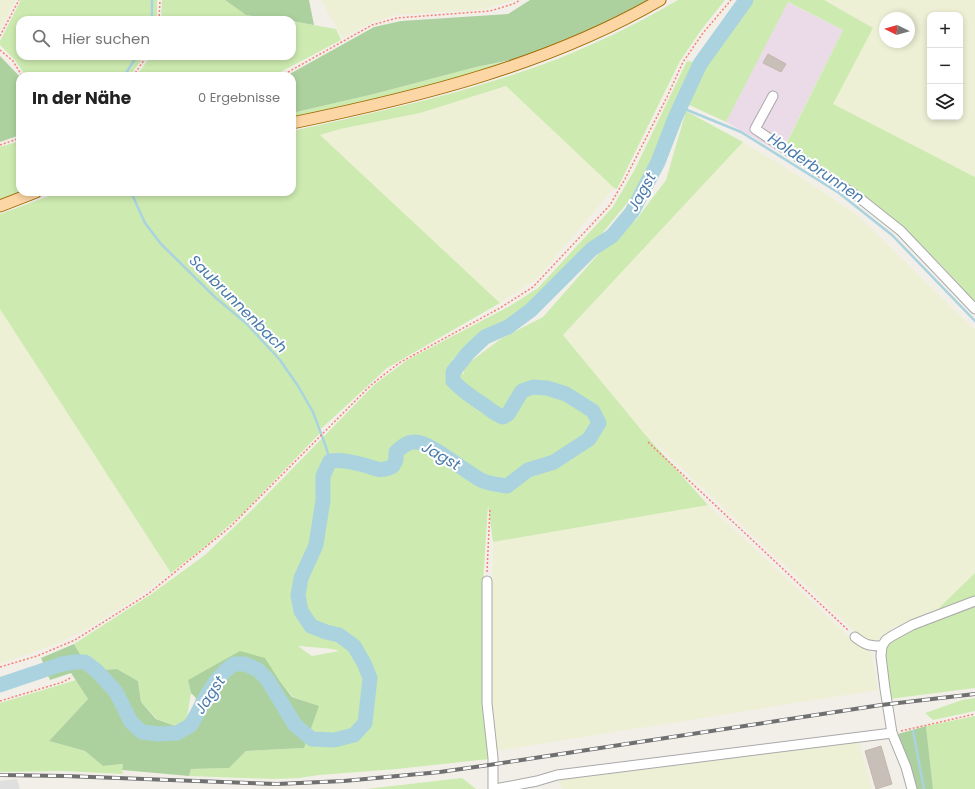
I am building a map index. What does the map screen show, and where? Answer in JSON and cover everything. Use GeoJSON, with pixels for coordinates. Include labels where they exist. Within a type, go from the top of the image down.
{"type":"FeatureCollection","features":[{"type":"Feature","properties":{"kind":"main road"},"geometry":{"type":"LineString","coordinates":[[296,122],[411,96],[524,62],[589,36],[660,0]]}},
{"type":"Feature","properties":{"kind":"main road"},"geometry":{"type":"LineString","coordinates":[[0,206],[26,196]]}},
{"type":"Feature","properties":{"kind":"street"},"geometry":{"type":"LineString","coordinates":[[773,96],[755,129],[857,196],[901,231],[975,309]]}},
{"type":"Feature","properties":{"kind":"street"},"geometry":{"type":"LineString","coordinates":[[487,581],[487,703],[494,771],[494,789],[537,781],[557,775],[892,733]]}},
{"type":"Feature","properties":{"kind":"street"},"geometry":{"type":"LineString","coordinates":[[912,789],[906,767],[892,733],[881,656],[882,646],[886,640],[912,624],[975,601]]}},
{"type":"Feature","properties":{"kind":"street"},"geometry":{"type":"LineString","coordinates":[[855,637],[863,643],[871,646],[882,646]]}},
{"type":"Feature","properties":{"kind":"path"},"geometry":{"type":"LineString","coordinates":[[0,36],[20,0]]}},
{"type":"Feature","properties":{"kind":"path"},"geometry":{"type":"LineString","coordinates":[[159,16],[160,0]]}},
{"type":"Feature","properties":{"kind":"path"},"geometry":{"type":"LineString","coordinates":[[288,72],[372,26],[397,18],[490,11],[513,4],[520,0]]}},
{"type":"Feature","properties":{"kind":"path"},"geometry":{"type":"LineString","coordinates":[[0,667],[37,656],[75,640],[148,594],[230,528],[313,442],[371,385],[399,363],[500,308],[533,287],[610,205],[667,97],[683,62],[702,33],[731,0]]}},
{"type":"Feature","properties":{"kind":"path"},"geometry":{"type":"LineString","coordinates":[[0,50],[13,61],[20,72]]}},
{"type":"Feature","properties":{"kind":"path"},"geometry":{"type":"LineString","coordinates":[[136,72],[144,60]]}},
{"type":"Feature","properties":{"kind":"path"},"geometry":{"type":"LineString","coordinates":[[0,145],[16,139]]}},
{"type":"Feature","properties":{"kind":"path"},"geometry":{"type":"LineString","coordinates":[[648,442],[855,637]]}},
{"type":"Feature","properties":{"kind":"path"},"geometry":{"type":"LineString","coordinates":[[487,581],[490,508]]}},
{"type":"Feature","properties":{"kind":"path"},"geometry":{"type":"LineString","coordinates":[[0,701],[72,678]]}},
{"type":"Feature","properties":{"kind":"path"},"geometry":{"type":"LineString","coordinates":[[892,733],[975,714]]}},
{"type":"Feature","properties":{"kind":"shaded area"},"geometry":{"type":"Polygon","coordinates":[[[787,2],[843,30],[781,153],[726,122],[787,2]]]}},
{"type":"Feature","properties":{"kind":"shaded area"},"geometry":{"type":"Polygon","coordinates":[[[17,779],[20,789],[0,789],[0,781],[17,779]]]}},
{"type":"Feature","properties":{"kind":"green space"},"geometry":{"type":"Polygon","coordinates":[[[0,0],[16,0],[0,31],[0,0]]]}},
{"type":"Feature","properties":{"kind":"green space"},"geometry":{"type":"Polygon","coordinates":[[[21,0],[157,0],[157,16],[16,16],[16,60],[141,60],[133,72],[23,72],[14,59],[0,45],[0,41],[21,0]]]}},
{"type":"Feature","properties":{"kind":"green space"},"geometry":{"type":"Polygon","coordinates":[[[162,0],[225,0],[246,15],[253,16],[161,16],[162,0]]]}},
{"type":"Feature","properties":{"kind":"green space"},"geometry":{"type":"Polygon","coordinates":[[[225,0],[309,0],[314,25],[296,22],[296,16],[246,15],[225,0]]]}},
{"type":"Feature","properties":{"kind":"green space"},"geometry":{"type":"Polygon","coordinates":[[[321,0],[514,0],[486,9],[397,15],[371,23],[342,38],[321,0]]]}},
{"type":"Feature","properties":{"kind":"green space"},"geometry":{"type":"Polygon","coordinates":[[[530,0],[648,0],[595,28],[526,57],[476,67],[374,94],[296,112],[296,72],[293,72],[374,27],[401,21],[508,14],[530,0]]]}},
{"type":"Feature","properties":{"kind":"green space"},"geometry":{"type":"Polygon","coordinates":[[[678,0],[725,0],[702,29],[680,61],[617,189],[614,188],[506,86],[420,113],[340,129],[320,135],[500,303],[387,368],[322,428],[318,429],[320,433],[243,513],[208,544],[171,573],[0,309],[0,214],[49,196],[296,196],[296,130],[419,102],[513,75],[595,43],[678,0]]]}},
{"type":"Feature","properties":{"kind":"green space"},"geometry":{"type":"Polygon","coordinates":[[[753,0],[824,0],[873,28],[833,104],[975,177],[975,302],[932,256],[886,213],[845,181],[786,144],[843,30],[788,2],[726,122],[685,103],[703,65],[753,0]]]}},
{"type":"Feature","properties":{"kind":"green space"},"geometry":{"type":"Polygon","coordinates":[[[824,0],[975,0],[975,177],[832,104],[873,28],[824,0]]]}},
{"type":"Feature","properties":{"kind":"green space"},"geometry":{"type":"Polygon","coordinates":[[[296,22],[336,29],[341,40],[281,72],[139,72],[148,60],[296,60],[296,22]]]}},
{"type":"Feature","properties":{"kind":"green space"},"geometry":{"type":"Polygon","coordinates":[[[0,56],[16,73],[16,136],[0,142],[0,56]]]}},
{"type":"Feature","properties":{"kind":"green space"},"geometry":{"type":"Polygon","coordinates":[[[510,61],[418,90],[296,119],[296,112],[374,94],[476,67],[510,61]]]}},
{"type":"Feature","properties":{"kind":"green space"},"geometry":{"type":"Polygon","coordinates":[[[687,61],[694,62],[664,129],[638,197],[628,202],[600,236],[562,271],[527,308],[481,338],[468,344],[452,360],[452,368],[464,374],[463,367],[502,338],[543,317],[609,242],[636,220],[666,180],[686,111],[743,142],[563,335],[643,432],[708,505],[493,542],[488,505],[483,583],[482,693],[489,759],[299,778],[273,779],[189,776],[191,769],[229,768],[246,751],[304,748],[318,706],[293,697],[279,680],[202,673],[188,680],[191,693],[186,723],[178,727],[157,719],[141,702],[138,681],[117,669],[102,670],[81,656],[74,644],[150,595],[205,555],[253,509],[374,385],[407,360],[510,306],[538,288],[612,208],[634,171],[687,61]],[[298,646],[312,656],[339,651],[326,648],[298,646]]]}},
{"type":"Feature","properties":{"kind":"green space"},"geometry":{"type":"Polygon","coordinates":[[[506,86],[614,188],[537,279],[500,303],[319,135],[340,129],[420,113],[506,86]]]}},
{"type":"Feature","properties":{"kind":"green space"},"geometry":{"type":"Polygon","coordinates":[[[16,142],[16,196],[17,196],[0,202],[0,147],[16,142]]]}},
{"type":"Feature","properties":{"kind":"green space"},"geometry":{"type":"Polygon","coordinates":[[[743,142],[799,176],[856,214],[975,330],[975,573],[938,609],[891,629],[881,639],[873,641],[864,640],[643,432],[563,335],[743,142]]]}},
{"type":"Feature","properties":{"kind":"green space"},"geometry":{"type":"Polygon","coordinates":[[[0,309],[171,573],[134,600],[85,630],[59,643],[0,664],[0,309]]]}},
{"type":"Feature","properties":{"kind":"green space"},"geometry":{"type":"Polygon","coordinates":[[[708,505],[858,645],[871,652],[878,690],[495,751],[490,695],[493,542],[708,505]]]}},
{"type":"Feature","properties":{"kind":"green space"},"geometry":{"type":"Polygon","coordinates":[[[975,573],[975,596],[938,609],[975,573]]]}},
{"type":"Feature","properties":{"kind":"green space"},"geometry":{"type":"Polygon","coordinates":[[[975,606],[975,688],[889,699],[885,651],[892,637],[924,623],[975,606]]]}},
{"type":"Feature","properties":{"kind":"green space"},"geometry":{"type":"Polygon","coordinates":[[[74,644],[81,656],[102,670],[117,669],[138,681],[141,702],[156,719],[178,727],[189,729],[196,698],[191,693],[188,680],[240,651],[265,658],[292,697],[319,706],[304,748],[246,751],[229,768],[191,769],[189,776],[122,770],[123,764],[103,766],[85,751],[49,741],[88,699],[71,673],[50,680],[41,658],[74,644]]]}},
{"type":"Feature","properties":{"kind":"green space"},"geometry":{"type":"Polygon","coordinates":[[[76,680],[88,699],[49,741],[85,751],[103,766],[123,764],[123,774],[63,771],[0,772],[0,703],[76,680]]]}},
{"type":"Feature","properties":{"kind":"green space"},"geometry":{"type":"Polygon","coordinates":[[[975,698],[975,711],[933,720],[925,713],[962,700],[975,698]]]}},
{"type":"Feature","properties":{"kind":"green space"},"geometry":{"type":"Polygon","coordinates":[[[975,716],[975,789],[933,789],[926,726],[975,716]]]}},
{"type":"Feature","properties":{"kind":"green space"},"geometry":{"type":"Polygon","coordinates":[[[926,726],[933,789],[916,789],[898,734],[926,726]]]}},
{"type":"Feature","properties":{"kind":"green space"},"geometry":{"type":"Polygon","coordinates":[[[859,741],[872,789],[563,789],[557,779],[859,741]]]}},
{"type":"Feature","properties":{"kind":"green space"},"geometry":{"type":"Polygon","coordinates":[[[462,778],[476,789],[366,789],[462,778]]]}},
{"type":"Feature","properties":{"kind":"building"},"geometry":{"type":"Polygon","coordinates":[[[768,54],[786,64],[781,72],[763,63],[768,54]]]}},
{"type":"Feature","properties":{"kind":"building"},"geometry":{"type":"Polygon","coordinates":[[[881,746],[892,784],[876,789],[865,751],[881,746]]]}},
{"type":"Feature","properties":{"kind":"waterway","name":"Saubrunnenbach"},"geometry":{"type":"LineString","coordinates":[[152,0],[152,16]]}},
{"type":"Feature","properties":{"kind":"waterway","name":"Jagst"},"geometry":{"type":"LineString","coordinates":[[0,685],[62,664],[85,662],[97,671],[116,692],[131,722],[142,732],[160,734],[177,733],[191,725],[207,695],[216,681],[226,670],[234,664],[245,664],[258,670],[267,679],[295,725],[312,739],[334,740],[354,735],[365,723],[370,678],[364,663],[354,646],[339,635],[311,626],[301,611],[298,595],[301,578],[316,545],[323,500],[323,476],[330,461],[347,461],[381,470],[393,466],[396,460],[396,452],[404,445],[414,442],[429,446],[483,481],[507,486],[528,470],[554,462],[589,439],[599,423],[593,411],[566,394],[547,388],[533,387],[522,391],[508,414],[503,417],[471,397],[453,381],[453,372],[468,353],[485,337],[508,327],[531,310],[592,249],[612,236],[632,212],[658,162],[675,118],[700,64],[746,0]]}},
{"type":"Feature","properties":{"kind":"waterway","name":"Saubrunnenbach"},"geometry":{"type":"LineString","coordinates":[[127,72],[134,60]]}},
{"type":"Feature","properties":{"kind":"waterway","name":"Holderbrunnen"},"geometry":{"type":"LineString","coordinates":[[680,107],[741,132],[839,193],[892,235],[975,321]]}},
{"type":"Feature","properties":{"kind":"waterway","name":"Saubrunnenbach"},"geometry":{"type":"LineString","coordinates":[[133,196],[145,223],[161,244],[216,298],[247,324],[280,360],[298,386],[313,412],[330,461]]}},
{"type":"Feature","properties":{"kind":"waterway"},"geometry":{"type":"LineString","coordinates":[[913,731],[924,789]]}},
{"type":"Feature","properties":{"kind":"railway"},"geometry":{"type":"LineString","coordinates":[[0,775],[277,784],[344,781],[440,772],[881,705],[975,694]]}}]}
